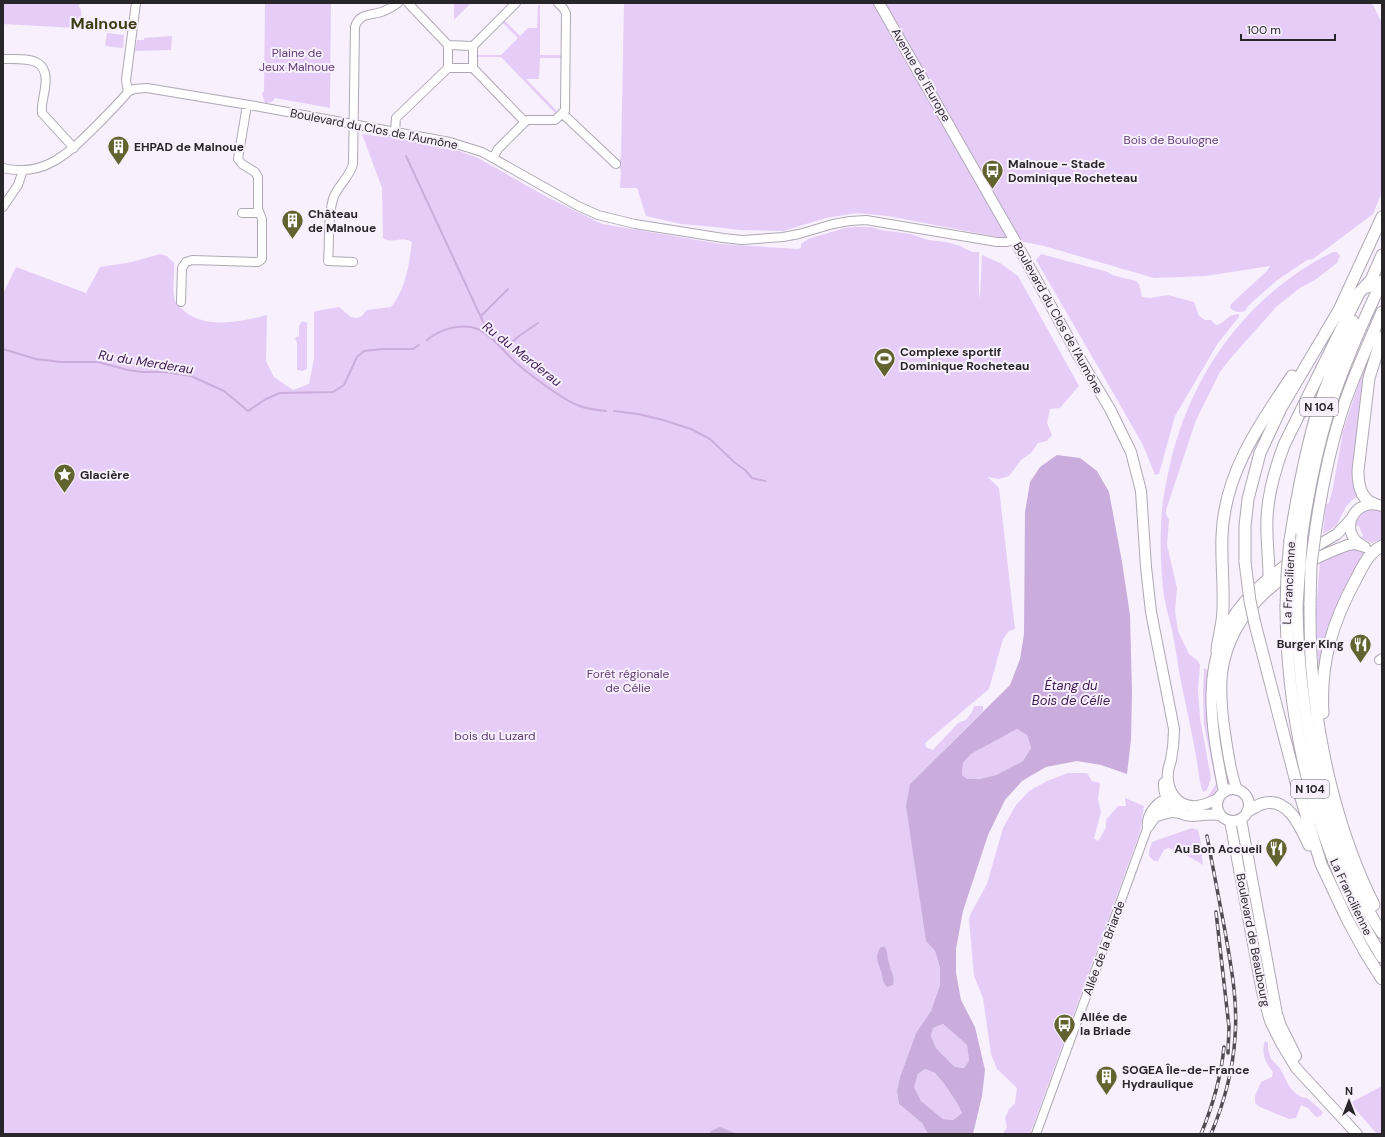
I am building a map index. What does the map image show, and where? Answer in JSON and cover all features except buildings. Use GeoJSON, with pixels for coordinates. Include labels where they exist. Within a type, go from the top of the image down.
{"type":"FeatureCollection","features":[{"type":"Feature","properties":{"kind":"highway"},"geometry":{"type":"LineString","coordinates":[[1382,217],[1339,310],[1281,408],[1260,453],[1248,499],[1245,526],[1245,562],[1250,601],[1298,792],[1321,864],[1347,919],[1382,979]]}},
{"type":"Feature","properties":{"kind":"highway","name":"La Francilienne"},"geometry":{"type":"LineString","coordinates":[[1382,255],[1339,353],[1318,410],[1304,464],[1290,540],[1287,575],[1297,637],[1302,698],[1314,764],[1332,825],[1348,867],[1373,921],[1382,932]]}},
{"type":"Feature","properties":{"kind":"highway","name":"La Francilienne"},"geometry":{"type":"LineString","coordinates":[[1382,281],[1349,356],[1328,413],[1313,468],[1307,496],[1287,639],[1292,699],[1302,755],[1313,800],[1324,835],[1349,895],[1369,936],[1382,957]]}},
{"type":"Feature","properties":{"kind":"highway"},"geometry":{"type":"LineString","coordinates":[[1269,577],[1267,519],[1276,464],[1359,293],[1370,282]]}},
{"type":"Feature","properties":{"kind":"highway"},"geometry":{"type":"LineString","coordinates":[[1382,312],[1349,391],[1326,470],[1311,565],[1310,603],[1312,670],[1320,729],[1335,801],[1348,844],[1365,889],[1380,919],[1382,932]]}},
{"type":"Feature","properties":{"kind":"highway"},"geometry":{"type":"LineString","coordinates":[[1378,505],[1366,500],[1361,492],[1358,480],[1358,471],[1369,378],[1382,337]]}},
{"type":"Feature","properties":{"kind":"highway"},"geometry":{"type":"LineString","coordinates":[[1217,651],[1217,642],[1223,616],[1222,535],[1225,505],[1230,483],[1250,439],[1310,349],[1320,343]]}},
{"type":"Feature","properties":{"kind":"highway"},"geometry":{"type":"LineString","coordinates":[[1320,729],[1324,718],[1322,687],[1324,672],[1329,642],[1334,626],[1346,597],[1368,557],[1374,550],[1382,546]]}},
{"type":"Feature","properties":{"kind":"highway"},"geometry":{"type":"LineString","coordinates":[[1245,815],[1263,803],[1268,802],[1278,804],[1287,809],[1298,824],[1314,856],[1321,864]]}},
{"type":"Feature","properties":{"kind":"main road","name":"Avenue de l'Europe"},"geometry":{"type":"LineString","coordinates":[[879,3],[1014,239]]}},
{"type":"Feature","properties":{"kind":"main road","name":"Boulevard du Clos de l'Aumône"},"geometry":{"type":"LineString","coordinates":[[1014,239],[1079,357],[1110,409],[1131,452],[1140,491],[1151,612],[1174,729],[1173,748],[1168,772],[1164,780],[1164,787],[1170,800]]}},
{"type":"Feature","properties":{"kind":"main road"},"geometry":{"type":"LineString","coordinates":[[1220,815],[1218,810],[1221,796],[1212,711],[1212,677],[1217,651],[1229,625],[1239,608],[1269,577],[1294,558],[1337,534],[1361,507],[1367,505],[1378,505]]}},
{"type":"Feature","properties":{"kind":"main road"},"geometry":{"type":"LineString","coordinates":[[1352,518],[1350,527],[1352,536],[1358,543],[1365,547]]}},
{"type":"Feature","properties":{"kind":"main road"},"geometry":{"type":"LineString","coordinates":[[1237,790],[1231,770],[1227,746],[1221,692],[1224,662],[1244,616],[1259,597],[1295,569],[1348,545],[1355,544],[1372,549],[1382,546]]}},
{"type":"Feature","properties":{"kind":"main road"},"geometry":{"type":"LineString","coordinates":[[1233,789],[1241,791],[1247,797],[1249,806],[1245,815],[1233,822],[1220,815],[1208,814],[1189,816],[1176,810],[1170,800],[1194,806],[1207,804],[1233,789]]}},
{"type":"Feature","properties":{"kind":"main road","name":"Boulevard de Beaubourg"},"geometry":{"type":"LineString","coordinates":[[1245,815],[1274,1003],[1280,1026],[1290,1047],[1335,1109]]}},
{"type":"Feature","properties":{"kind":"main road","name":"Boulevard de Beaubourg"},"geometry":{"type":"LineString","coordinates":[[1230,821],[1262,992],[1270,1021],[1288,1056],[1309,1083],[1357,1134]]}},
{"type":"Feature","properties":{"kind":"street"},"geometry":{"type":"LineString","coordinates":[[3,168],[23,170],[40,168],[52,163],[74,148],[128,92],[126,80],[136,3]]}},
{"type":"Feature","properties":{"kind":"street"},"geometry":{"type":"LineString","coordinates":[[353,262],[328,261],[329,219],[333,198],[352,168],[356,24],[363,16],[384,11],[398,3]]}},
{"type":"Feature","properties":{"kind":"street"},"geometry":{"type":"LineString","coordinates":[[408,3],[448,45],[448,68]]}},
{"type":"Feature","properties":{"kind":"street"},"geometry":{"type":"LineString","coordinates":[[516,3],[473,46],[473,68],[525,122]]}},
{"type":"Feature","properties":{"kind":"street"},"geometry":{"type":"LineString","coordinates":[[493,158],[498,149],[528,120],[555,120],[565,111],[566,13],[558,3]]}},
{"type":"Feature","properties":{"kind":"street"},"geometry":{"type":"LineString","coordinates":[[448,45],[473,46]]}},
{"type":"Feature","properties":{"kind":"street"},"geometry":{"type":"LineString","coordinates":[[3,59],[28,59],[38,63],[42,67],[46,74],[46,79],[42,113],[74,148]]}},
{"type":"Feature","properties":{"kind":"street"},"geometry":{"type":"LineString","coordinates":[[394,131],[396,118],[448,68],[473,68]]}},
{"type":"Feature","properties":{"kind":"street","name":"Boulevard du Clos de l'Aumône"},"geometry":{"type":"LineString","coordinates":[[128,92],[134,89],[147,88],[394,131],[472,148],[493,158],[565,199],[598,215],[636,224],[742,240],[784,237],[800,234],[833,224],[866,220],[997,242],[1007,242],[1014,239]]}},
{"type":"Feature","properties":{"kind":"street"},"geometry":{"type":"LineString","coordinates":[[182,302],[182,268],[186,262],[192,260],[258,262],[262,259],[262,219],[258,209],[257,174],[242,164],[238,159],[247,105]]}},
{"type":"Feature","properties":{"kind":"street"},"geometry":{"type":"LineString","coordinates":[[562,113],[616,164]]}},
{"type":"Feature","properties":{"kind":"street"},"geometry":{"type":"LineString","coordinates":[[3,207],[18,185],[23,170]]}},
{"type":"Feature","properties":{"kind":"street"},"geometry":{"type":"LineString","coordinates":[[242,213],[259,213]]}},
{"type":"Feature","properties":{"kind":"street","name":"Allée de la Briarde"},"geometry":{"type":"LineString","coordinates":[[1036,1134],[1147,829],[1170,800]]}},
{"type":"Feature","properties":{"kind":"street","name":"Allée de la Briarde"},"geometry":{"type":"LineString","coordinates":[[1147,829],[1146,825],[1158,802],[1170,800]]}},
{"type":"Feature","properties":{"kind":"street"},"geometry":{"type":"LineString","coordinates":[[1157,817],[1171,814],[1184,814]]}},
{"type":"Feature","properties":{"kind":"green space"},"geometry":{"type":"Polygon","coordinates":[[[3,3],[81,3],[78,6],[81,9],[82,24],[76,28],[3,24],[3,3]]]}},
{"type":"Feature","properties":{"kind":"green space","name":"Plaine de Jeux Malnoue"},"geometry":{"type":"Polygon","coordinates":[[[265,3],[331,3],[330,108],[275,98],[270,102],[265,103],[262,94],[264,91],[265,3]]]}},
{"type":"Feature","properties":{"kind":"green space"},"geometry":{"type":"Polygon","coordinates":[[[454,3],[471,3],[454,20],[454,3]]]}},
{"type":"Feature","properties":{"kind":"green space","name":"Bois de Boulogne"},"geometry":{"type":"Polygon","coordinates":[[[624,3],[1372,3],[1382,23],[1382,192],[1373,214],[1313,259],[1307,260],[1276,281],[1248,306],[1245,311],[1241,312],[1230,308],[1231,304],[1267,271],[1270,266],[1206,276],[1154,278],[1044,246],[888,216],[857,213],[826,218],[783,231],[740,230],[681,224],[646,216],[637,188],[620,188],[621,170],[616,164],[621,158],[624,3]]]}},
{"type":"Feature","properties":{"kind":"green space"},"geometry":{"type":"Polygon","coordinates":[[[538,5],[540,5],[540,55],[562,55],[562,58],[540,58],[539,79],[526,79],[557,111],[555,113],[501,57],[478,57],[478,55],[501,55],[518,38],[502,22],[504,20],[520,36],[528,28],[537,28],[538,5]]]}},
{"type":"Feature","properties":{"kind":"green space"},"geometry":{"type":"Polygon","coordinates":[[[107,33],[124,35],[123,48],[105,46],[107,33]]]}},
{"type":"Feature","properties":{"kind":"green space"},"geometry":{"type":"Polygon","coordinates":[[[172,36],[171,50],[135,51],[137,40],[172,36]]]}},
{"type":"Feature","properties":{"kind":"green space","name":"bois du Luzard"},"geometry":{"type":"Polygon","coordinates":[[[362,134],[383,137],[382,135],[448,147],[478,158],[547,197],[602,224],[721,244],[798,249],[801,248],[801,244],[808,239],[845,228],[871,227],[881,230],[911,234],[928,240],[946,242],[960,246],[972,252],[979,252],[980,299],[982,255],[1000,263],[1018,276],[1079,386],[1060,408],[1050,409],[1047,423],[1052,435],[1047,441],[1038,443],[1031,453],[1021,460],[1009,476],[999,479],[988,477],[999,488],[1015,629],[1009,631],[1003,639],[989,689],[925,743],[926,747],[933,750],[958,723],[966,720],[972,712],[974,706],[983,706],[983,711],[910,784],[926,941],[935,951],[940,968],[940,985],[931,1011],[916,1033],[900,1077],[897,1091],[899,1104],[922,1123],[928,1134],[3,1134],[3,294],[16,267],[86,293],[100,267],[132,262],[160,254],[167,256],[174,263],[173,289],[176,303],[179,307],[191,316],[212,322],[234,322],[267,315],[266,361],[274,377],[293,390],[309,384],[314,359],[314,312],[339,307],[351,317],[357,318],[362,316],[367,310],[391,307],[400,292],[408,267],[412,242],[408,240],[386,240],[383,238],[382,188],[362,134]]]}},
{"type":"Feature","properties":{"kind":"green space"},"geometry":{"type":"Polygon","coordinates":[[[1333,252],[1337,252],[1340,256],[1337,263],[1315,280],[1300,288],[1277,306],[1220,372],[1196,420],[1166,510],[1169,520],[1167,545],[1177,588],[1175,611],[1178,631],[1189,654],[1198,661],[1200,665],[1198,690],[1200,718],[1211,778],[1207,790],[1203,792],[1163,588],[1161,565],[1161,520],[1169,469],[1178,435],[1191,402],[1207,371],[1226,342],[1248,315],[1273,291],[1302,270],[1333,252]]]}},
{"type":"Feature","properties":{"kind":"green space"},"geometry":{"type":"Polygon","coordinates":[[[1041,254],[1136,281],[1139,284],[1142,297],[1150,298],[1168,295],[1194,302],[1199,316],[1205,320],[1211,320],[1216,325],[1222,323],[1235,314],[1239,314],[1239,317],[1218,343],[1175,416],[1159,474],[1155,475],[1143,445],[1036,260],[1041,254]]]}},
{"type":"Feature","properties":{"kind":"green space"},"geometry":{"type":"Polygon","coordinates":[[[302,321],[307,323],[307,369],[302,371],[297,370],[297,343],[295,338],[299,336],[299,326],[302,321]]]}},
{"type":"Feature","properties":{"kind":"green space"},"geometry":{"type":"Polygon","coordinates":[[[1372,352],[1360,495],[1352,500],[1346,507],[1336,526],[1323,534],[1326,505],[1329,503],[1333,488],[1343,431],[1360,380],[1372,352]]]}},
{"type":"Feature","properties":{"kind":"green space"},"geometry":{"type":"Polygon","coordinates":[[[1372,509],[1382,512],[1382,539],[1372,543],[1361,538],[1363,536],[1359,526],[1355,526],[1360,514],[1372,509]]]}},
{"type":"Feature","properties":{"kind":"green space"},"geometry":{"type":"Polygon","coordinates":[[[1347,548],[1354,548],[1366,552],[1318,667],[1316,610],[1320,561],[1347,548]]]}},
{"type":"Feature","properties":{"kind":"green space"},"geometry":{"type":"Polygon","coordinates":[[[1204,668],[1209,671],[1219,784],[1213,796],[1207,798],[1216,784],[1204,724],[1204,668]]]}},
{"type":"Feature","properties":{"kind":"green space"},"geometry":{"type":"Polygon","coordinates":[[[1017,729],[1027,735],[1031,748],[1023,761],[996,775],[980,779],[966,779],[962,775],[963,763],[971,754],[1017,729]]]}},
{"type":"Feature","properties":{"kind":"green space"},"geometry":{"type":"Polygon","coordinates":[[[1068,773],[1087,773],[1092,781],[1100,783],[1098,800],[1101,812],[1094,838],[1098,841],[1106,828],[1106,820],[1118,806],[1126,806],[1125,798],[1144,806],[1140,832],[1030,1134],[1003,1134],[1007,1127],[1005,1118],[1009,1109],[1015,1103],[1017,1088],[997,1069],[991,1054],[983,998],[974,976],[969,919],[987,884],[1003,828],[1016,805],[1029,791],[1047,781],[1068,773]]]}},
{"type":"Feature","properties":{"kind":"green space"},"geometry":{"type":"Polygon","coordinates":[[[1192,828],[1198,830],[1203,865],[1183,853],[1168,848],[1164,850],[1158,861],[1154,861],[1149,856],[1152,842],[1192,828]]]}},
{"type":"Feature","properties":{"kind":"green space"},"geometry":{"type":"Polygon","coordinates":[[[943,1024],[967,1045],[969,1061],[964,1068],[955,1067],[936,1048],[931,1036],[933,1028],[943,1024]]]}},
{"type":"Feature","properties":{"kind":"green space"},"geometry":{"type":"Polygon","coordinates":[[[1265,1041],[1268,1043],[1271,1059],[1280,1068],[1289,1086],[1295,1093],[1301,1097],[1307,1098],[1320,1109],[1323,1113],[1320,1116],[1316,1117],[1308,1108],[1301,1105],[1296,1118],[1289,1119],[1260,1107],[1255,1103],[1255,1096],[1261,1082],[1272,1077],[1273,1072],[1264,1058],[1263,1050],[1265,1041]]]}},
{"type":"Feature","properties":{"kind":"green space"},"geometry":{"type":"Polygon","coordinates":[[[925,1069],[935,1073],[957,1103],[962,1113],[953,1120],[943,1119],[921,1101],[914,1087],[918,1074],[925,1069]]]}},
{"type":"Feature","properties":{"kind":"green space"},"geometry":{"type":"Polygon","coordinates":[[[1382,1086],[1382,1134],[1377,1134],[1350,1103],[1382,1086]]]}},
{"type":"Feature","properties":{"kind":"water","name":"Étang du Bois de Célie"},"geometry":{"type":"Polygon","coordinates":[[[1057,455],[1080,458],[1097,471],[1109,492],[1130,615],[1132,693],[1131,740],[1127,774],[1101,765],[1077,761],[1046,767],[1022,781],[1005,800],[988,835],[963,911],[956,949],[956,973],[961,1000],[975,1027],[985,1070],[982,1096],[973,1134],[928,1134],[922,1123],[899,1104],[897,1091],[900,1077],[916,1033],[931,1011],[940,985],[940,968],[935,951],[926,941],[906,806],[910,784],[1010,685],[1020,659],[1024,634],[1025,512],[1030,482],[1040,467],[1057,455]],[[1017,729],[971,754],[963,763],[962,775],[967,779],[980,779],[996,775],[1023,761],[1031,748],[1027,735],[1017,729]],[[943,1024],[933,1028],[931,1036],[936,1048],[955,1067],[964,1068],[969,1061],[967,1045],[943,1024]],[[925,1069],[918,1074],[914,1087],[921,1101],[943,1119],[953,1120],[962,1113],[945,1085],[935,1073],[925,1069]]]}},
{"type":"Feature","properties":{"kind":"water"},"geometry":{"type":"Polygon","coordinates":[[[881,947],[885,947],[886,949],[893,976],[893,985],[887,987],[883,981],[877,959],[881,947]]]}},
{"type":"Feature","properties":{"kind":"water"},"geometry":{"type":"Polygon","coordinates":[[[720,1127],[737,1134],[709,1134],[711,1131],[720,1127]]]}},
{"type":"Feature","properties":{"kind":"waterway"},"geometry":{"type":"LineString","coordinates":[[406,156],[485,326],[482,332]]}},
{"type":"Feature","properties":{"kind":"waterway"},"geometry":{"type":"LineString","coordinates":[[481,316],[508,289]]}},
{"type":"Feature","properties":{"kind":"waterway"},"geometry":{"type":"LineString","coordinates":[[503,350],[519,336],[538,323]]}},
{"type":"Feature","properties":{"kind":"waterway","name":"Ru du Merderau"},"geometry":{"type":"LineString","coordinates":[[427,340],[432,336],[451,328],[471,327],[478,329],[492,338],[526,371],[562,397],[580,406],[606,411]]}},
{"type":"Feature","properties":{"kind":"waterway","name":"Ru du Merderau"},"geometry":{"type":"LineString","coordinates":[[3,349],[36,359],[61,362],[98,362],[128,370],[142,372],[165,372],[191,376],[224,391],[248,411],[266,399],[280,393],[333,392],[344,385],[357,357],[364,351],[382,349],[413,349],[419,345]]}},
{"type":"Feature","properties":{"kind":"waterway","name":"Ru du Merderau"},"geometry":{"type":"LineString","coordinates":[[614,411],[638,414],[691,429],[710,439],[752,478],[765,481]]}},
{"type":"Feature","properties":{"kind":"railway"},"geometry":{"type":"LineString","coordinates":[[1207,836],[1230,957],[1236,1010],[1234,1049],[1230,1074],[1224,1098],[1211,1134]]}},
{"type":"Feature","properties":{"kind":"railway"},"geometry":{"type":"LineString","coordinates":[[1216,912],[1229,1027],[1228,1053]]}},
{"type":"Feature","properties":{"kind":"railway"},"geometry":{"type":"LineString","coordinates":[[1201,1134],[1216,1091],[1224,1047]]}},
{"type":"Feature","properties":{"kind":"place","name":"EHPAD de Malnoue"},"geometry":{"type":"Point","coordinates":[118,166]}},
{"type":"Feature","properties":{"kind":"place","name":"Malnoue - Stade Dominique Rocheteau"},"geometry":{"type":"Point","coordinates":[992,190]}},
{"type":"Feature","properties":{"kind":"place","name":"Château de Malnoue"},"geometry":{"type":"Point","coordinates":[293,240]}},
{"type":"Feature","properties":{"kind":"place","name":"Complexe sportif Dominique Rocheteau"},"geometry":{"type":"Point","coordinates":[884,378]}},
{"type":"Feature","properties":{"kind":"place","name":"Glacière"},"geometry":{"type":"Point","coordinates":[64,494]}},
{"type":"Feature","properties":{"kind":"place","name":"Burger King"},"geometry":{"type":"Point","coordinates":[1360,664]}},
{"type":"Feature","properties":{"kind":"place","name":"Au Bon Accueil"},"geometry":{"type":"Point","coordinates":[1277,868]}},
{"type":"Feature","properties":{"kind":"place","name":"Allée de la Briade"},"geometry":{"type":"Point","coordinates":[1064,1044]}},
{"type":"Feature","properties":{"kind":"place","name":"SOGEA Île-de-France Hydraulique"},"geometry":{"type":"Point","coordinates":[1107,1096]}},
{"type":"Feature","properties":{"kind":"district","name":"Malnoue"},"geometry":{"type":"Point","coordinates":[104,23]}},
{"type":"Feature","properties":{"kind":"park label","name":"Forêt régionale de Célie"},"geometry":{"type":"Point","coordinates":[628,681]}}]}
